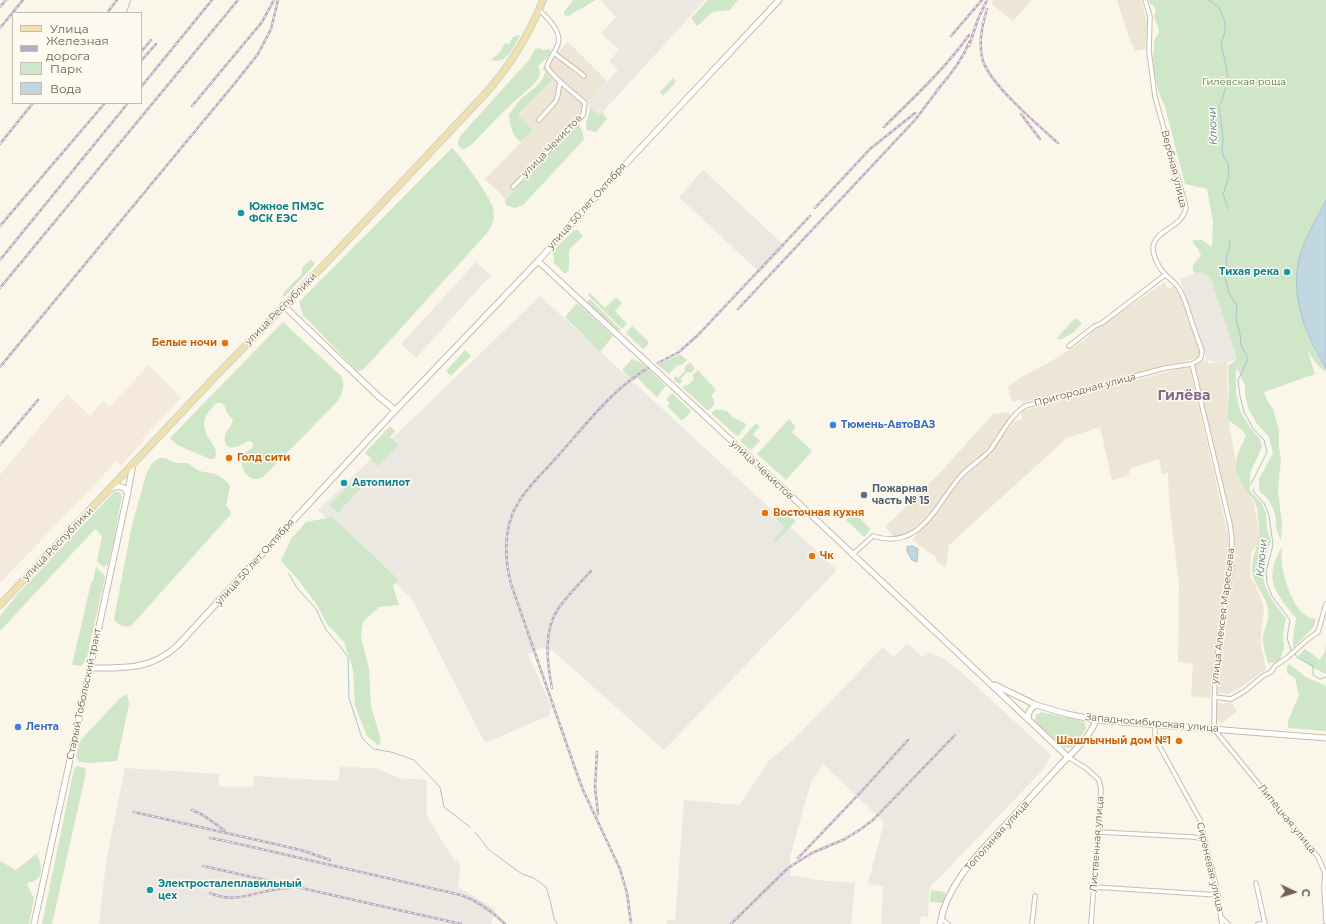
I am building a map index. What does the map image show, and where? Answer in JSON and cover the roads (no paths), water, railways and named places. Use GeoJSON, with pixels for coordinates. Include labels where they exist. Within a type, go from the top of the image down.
{"type":"FeatureCollection","features":[{"type":"Feature","properties":{"kind":"main road","name":"улица Республики"},"geometry":{"type":"LineString","coordinates":[[0,605],[132,464],[325,264],[494,83],[519,48],[543,0]]}},
{"type":"Feature","properties":{"kind":"main road","name":"улица 50 лет Октября"},"geometry":{"type":"LineString","coordinates":[[90,668],[136,667],[157,661],[171,652],[395,410],[538,261],[627,162],[778,0]]}},
{"type":"Feature","properties":{"kind":"main road","name":"улица Чекистов"},"geometry":{"type":"LineString","coordinates":[[538,261],[986,679]]}},
{"type":"Feature","properties":{"kind":"main road"},"geometry":{"type":"LineString","coordinates":[[283,306],[378,396],[395,410]]}},
{"type":"Feature","properties":{"kind":"main road","name":"Старый Тобольский тракт"},"geometry":{"type":"LineString","coordinates":[[34,924],[127,496],[132,464]]}},
{"type":"Feature","properties":{"kind":"main road"},"geometry":{"type":"LineString","coordinates":[[108,491],[121,487],[125,489],[127,496]]}},
{"type":"Feature","properties":{"kind":"main road"},"geometry":{"type":"LineString","coordinates":[[986,679],[1068,757]]}},
{"type":"Feature","properties":{"kind":"main road","name":"Западносибирская улица"},"geometry":{"type":"LineString","coordinates":[[986,679],[1002,689],[1036,705],[1067,714],[1096,720],[1326,738]]}},
{"type":"Feature","properties":{"kind":"main road"},"geometry":{"type":"LineString","coordinates":[[1028,719],[1028,714],[1031,708],[1036,705]]}},
{"type":"Feature","properties":{"kind":"main road","name":"Тополиная улица"},"geometry":{"type":"LineString","coordinates":[[941,922],[944,909],[955,885],[968,865],[1075,751],[1093,727],[1096,720]]}},
{"type":"Feature","properties":{"kind":"street","name":"Вербная улица"},"geometry":{"type":"LineString","coordinates":[[1145,0],[1150,16],[1150,51],[1155,98],[1186,208],[1182,218],[1158,237],[1154,243],[1153,248],[1156,260],[1166,275]]}},
{"type":"Feature","properties":{"kind":"street"},"geometry":{"type":"LineString","coordinates":[[539,10],[546,17],[559,36],[558,44],[548,61],[547,67],[550,72],[560,81],[556,100],[539,120]]}},
{"type":"Feature","properties":{"kind":"street"},"geometry":{"type":"LineString","coordinates":[[554,53],[584,76]]}},
{"type":"Feature","properties":{"kind":"street","name":"улица Чекистов"},"geometry":{"type":"LineString","coordinates":[[513,187],[583,115],[585,103],[560,81]]}},
{"type":"Feature","properties":{"kind":"street"},"geometry":{"type":"LineString","coordinates":[[1069,346],[1166,275],[1182,292],[1202,351],[1200,359],[1192,364]]}},
{"type":"Feature","properties":{"kind":"street","name":"Пригородная улица"},"geometry":{"type":"LineString","coordinates":[[852,555],[873,536],[893,540],[902,538],[925,524],[960,477],[989,452],[1017,412],[1025,406],[1165,368],[1192,364]]}},
{"type":"Feature","properties":{"kind":"street","name":"улица Алексея Маресьева"},"geometry":{"type":"LineString","coordinates":[[1192,364],[1230,524],[1232,539],[1231,568],[1215,671],[1214,729]]}},
{"type":"Feature","properties":{"kind":"street"},"geometry":{"type":"LineString","coordinates":[[1214,697],[1231,699],[1246,691],[1263,676],[1271,672],[1275,666],[1318,632],[1326,604]]}},
{"type":"Feature","properties":{"kind":"street","name":"Сиреневая улица"},"geometry":{"type":"LineString","coordinates":[[1155,724],[1155,738],[1200,820],[1218,895],[1222,924]]}},
{"type":"Feature","properties":{"kind":"street","name":"Липецкая улица"},"geometry":{"type":"LineString","coordinates":[[1214,729],[1318,857],[1326,874],[1324,887],[1326,922]]}},
{"type":"Feature","properties":{"kind":"street","name":"Лиственная улица"},"geometry":{"type":"LineString","coordinates":[[1068,757],[1079,762],[1099,780],[1101,790],[1091,924]]}},
{"type":"Feature","properties":{"kind":"street"},"geometry":{"type":"LineString","coordinates":[[1099,832],[1205,839]]}},
{"type":"Feature","properties":{"kind":"street"},"geometry":{"type":"LineString","coordinates":[[1256,883],[1265,924],[1258,924]]}},
{"type":"Feature","properties":{"kind":"street"},"geometry":{"type":"LineString","coordinates":[[1094,887],[1218,895]]}},
{"type":"Feature","properties":{"kind":"street"},"geometry":{"type":"LineString","coordinates":[[1032,924],[1035,896]]}},
{"type":"Feature","properties":{"kind":"street"},"geometry":{"type":"LineString","coordinates":[[1222,918],[1228,924]]}},
{"type":"Feature","properties":{"kind":"street"},"geometry":{"type":"LineString","coordinates":[[941,922],[948,924]]}},
{"type":"Feature","properties":{"kind":"water"},"geometry":{"type":"Polygon","coordinates":[[[1326,200],[1326,368],[1318,356],[1301,314],[1296,284],[1297,269],[1302,248],[1326,200]]]}},
{"type":"Feature","properties":{"kind":"water"},"geometry":{"type":"Polygon","coordinates":[[[913,546],[918,549],[917,562],[912,560],[907,551],[907,547],[913,546]]]}},
{"type":"Feature","properties":{"kind":"waterway"},"geometry":{"type":"LineString","coordinates":[[126,12],[131,0]]}},
{"type":"Feature","properties":{"kind":"waterway","name":"Ключи"},"geometry":{"type":"LineString","coordinates":[[1209,0],[1219,7],[1225,22],[1225,31],[1221,44],[1228,80],[1219,106],[1223,138],[1222,150],[1224,158],[1228,163],[1229,176],[1223,194],[1228,209]]}},
{"type":"Feature","properties":{"kind":"waterway","name":"Ключи"},"geometry":{"type":"LineString","coordinates":[[1229,240],[1230,247],[1226,258],[1227,265],[1224,274],[1229,293],[1237,305],[1236,319],[1241,345],[1248,359],[1238,380],[1240,396],[1244,412],[1253,428],[1264,440],[1267,452],[1251,484]]}},
{"type":"Feature","properties":{"kind":"waterway","name":"Ключи"},"geometry":{"type":"LineString","coordinates":[[1253,489],[1264,503],[1269,515],[1273,545],[1266,572],[1267,583],[1272,596],[1290,620],[1287,638],[1291,650]]}},
{"type":"Feature","properties":{"kind":"waterway"},"geometry":{"type":"LineString","coordinates":[[289,574],[297,588],[316,609],[326,630],[348,657],[349,698],[362,738],[373,749],[391,752],[414,760],[440,787],[444,807],[470,827]]}},
{"type":"Feature","properties":{"kind":"waterway","name":"Ключи"},"geometry":{"type":"LineString","coordinates":[[1295,654],[1298,658],[1313,666],[1313,675],[1320,679],[1326,677]]}},
{"type":"Feature","properties":{"kind":"waterway"},"geometry":{"type":"LineString","coordinates":[[475,832],[489,850],[522,874],[534,878],[546,887],[557,924]]}},
{"type":"Feature","properties":{"kind":"railway"},"geometry":{"type":"LineString","coordinates":[[0,7],[6,0]]}},
{"type":"Feature","properties":{"kind":"railway"},"geometry":{"type":"LineString","coordinates":[[13,12],[23,0]]}},
{"type":"Feature","properties":{"kind":"railway"},"geometry":{"type":"LineString","coordinates":[[108,12],[117,0]]}},
{"type":"Feature","properties":{"kind":"railway"},"geometry":{"type":"LineString","coordinates":[[142,86],[212,0]]}},
{"type":"Feature","properties":{"kind":"railway"},"geometry":{"type":"LineString","coordinates":[[0,288],[238,0]]}},
{"type":"Feature","properties":{"kind":"railway"},"geometry":{"type":"LineString","coordinates":[[192,106],[262,22],[274,0]]}},
{"type":"Feature","properties":{"kind":"railway"},"geometry":{"type":"LineString","coordinates":[[0,367],[258,54],[271,29],[278,0]]}},
{"type":"Feature","properties":{"kind":"railway"},"geometry":{"type":"LineString","coordinates":[[951,36],[982,0]]}},
{"type":"Feature","properties":{"kind":"railway"},"geometry":{"type":"LineString","coordinates":[[969,46],[978,19],[987,0]]}},
{"type":"Feature","properties":{"kind":"railway"},"geometry":{"type":"LineString","coordinates":[[987,9],[982,28],[981,48],[983,61],[988,71],[1005,93],[1058,143]]}},
{"type":"Feature","properties":{"kind":"railway"},"geometry":{"type":"LineString","coordinates":[[0,28],[12,13]]}},
{"type":"Feature","properties":{"kind":"railway"},"geometry":{"type":"LineString","coordinates":[[884,127],[950,60],[969,35]]}},
{"type":"Feature","properties":{"kind":"railway"},"geometry":{"type":"LineString","coordinates":[[142,51],[151,40]]}},
{"type":"Feature","properties":{"kind":"railway"},"geometry":{"type":"LineString","coordinates":[[937,90],[956,67],[970,41]]}},
{"type":"Feature","properties":{"kind":"railway"},"geometry":{"type":"LineString","coordinates":[[142,60],[156,44]]}},
{"type":"Feature","properties":{"kind":"railway"},"geometry":{"type":"LineString","coordinates":[[738,309],[915,120],[940,87]]}},
{"type":"Feature","properties":{"kind":"railway"},"geometry":{"type":"LineString","coordinates":[[0,144],[32,104]]}},
{"type":"Feature","properties":{"kind":"railway"},"geometry":{"type":"LineString","coordinates":[[0,226],[104,104]]}},
{"type":"Feature","properties":{"kind":"railway"},"geometry":{"type":"LineString","coordinates":[[0,260],[127,104]]}},
{"type":"Feature","properties":{"kind":"railway"},"geometry":{"type":"LineString","coordinates":[[815,208],[870,149],[915,113]]}},
{"type":"Feature","properties":{"kind":"railway"},"geometry":{"type":"LineString","coordinates":[[1021,114],[1040,139]]}},
{"type":"Feature","properties":{"kind":"railway"},"geometry":{"type":"LineString","coordinates":[[658,363],[679,352],[698,335],[810,216]]}},
{"type":"Feature","properties":{"kind":"railway"},"geometry":{"type":"LineString","coordinates":[[631,924],[627,893],[620,869],[583,790],[576,771],[511,584],[506,549],[509,523],[516,507],[526,491],[610,398],[648,368]]}},
{"type":"Feature","properties":{"kind":"railway"},"geometry":{"type":"LineString","coordinates":[[0,445],[38,400]]}},
{"type":"Feature","properties":{"kind":"railway"},"geometry":{"type":"LineString","coordinates":[[552,688],[548,658],[548,637],[550,627],[561,604],[591,571]]}},
{"type":"Feature","properties":{"kind":"railway"},"geometry":{"type":"LineString","coordinates":[[731,924],[788,868],[812,853],[845,839],[873,820],[955,735]]}},
{"type":"Feature","properties":{"kind":"railway"},"geometry":{"type":"LineString","coordinates":[[798,858],[908,740]]}},
{"type":"Feature","properties":{"kind":"railway"},"geometry":{"type":"LineString","coordinates":[[597,752],[595,787],[598,814]]}},
{"type":"Feature","properties":{"kind":"railway"},"geometry":{"type":"LineString","coordinates":[[192,810],[203,815],[224,830]]}},
{"type":"Feature","properties":{"kind":"railway"},"geometry":{"type":"LineString","coordinates":[[134,812],[301,850],[330,860]]}},
{"type":"Feature","properties":{"kind":"railway"},"geometry":{"type":"LineString","coordinates":[[210,838],[231,842]]}},
{"type":"Feature","properties":{"kind":"railway"},"geometry":{"type":"LineString","coordinates":[[226,841],[461,895],[485,907],[505,924]]}},
{"type":"Feature","properties":{"kind":"railway"},"geometry":{"type":"LineString","coordinates":[[203,866],[461,924]]}},
{"type":"Feature","properties":{"kind":"railway"},"geometry":{"type":"LineString","coordinates":[[210,893],[220,897],[230,898],[289,888]]}},
{"type":"Feature","properties":{"kind":"place","name":"Южное ПМЭС ФСК ЕЭС"},"geometry":{"type":"Point","coordinates":[241,213]}},
{"type":"Feature","properties":{"kind":"place","name":"Тихая река"},"geometry":{"type":"Point","coordinates":[1287,272]}},
{"type":"Feature","properties":{"kind":"place","name":"Белые ночи"},"geometry":{"type":"Point","coordinates":[225,343]}},
{"type":"Feature","properties":{"kind":"place","name":"Тюмень-АвтоВАЗ"},"geometry":{"type":"Point","coordinates":[833,425]}},
{"type":"Feature","properties":{"kind":"place","name":"Голд сити"},"geometry":{"type":"Point","coordinates":[229,458]}},
{"type":"Feature","properties":{"kind":"place","name":"Автопилот"},"geometry":{"type":"Point","coordinates":[344,483]}},
{"type":"Feature","properties":{"kind":"place","name":"Пожарная часть № 15"},"geometry":{"type":"Point","coordinates":[864,495]}},
{"type":"Feature","properties":{"kind":"place","name":"Восточная кухня"},"geometry":{"type":"Point","coordinates":[765,513]}},
{"type":"Feature","properties":{"kind":"place","name":"Чк"},"geometry":{"type":"Point","coordinates":[812,556]}},
{"type":"Feature","properties":{"kind":"place","name":"Лента"},"geometry":{"type":"Point","coordinates":[18,727]}},
{"type":"Feature","properties":{"kind":"place","name":"Шашлычный дом №1"},"geometry":{"type":"Point","coordinates":[1179,741]}},
{"type":"Feature","properties":{"kind":"place","name":"Электросталеплавильный цех"},"geometry":{"type":"Point","coordinates":[150,890]}},
{"type":"Feature","properties":{"kind":"district","name":"Гилёва"},"geometry":{"type":"Point","coordinates":[1184,396]}},
{"type":"Feature","properties":{"kind":"park label","name":"Гилёвская роща"},"geometry":{"type":"Point","coordinates":[1244,82]}}]}
